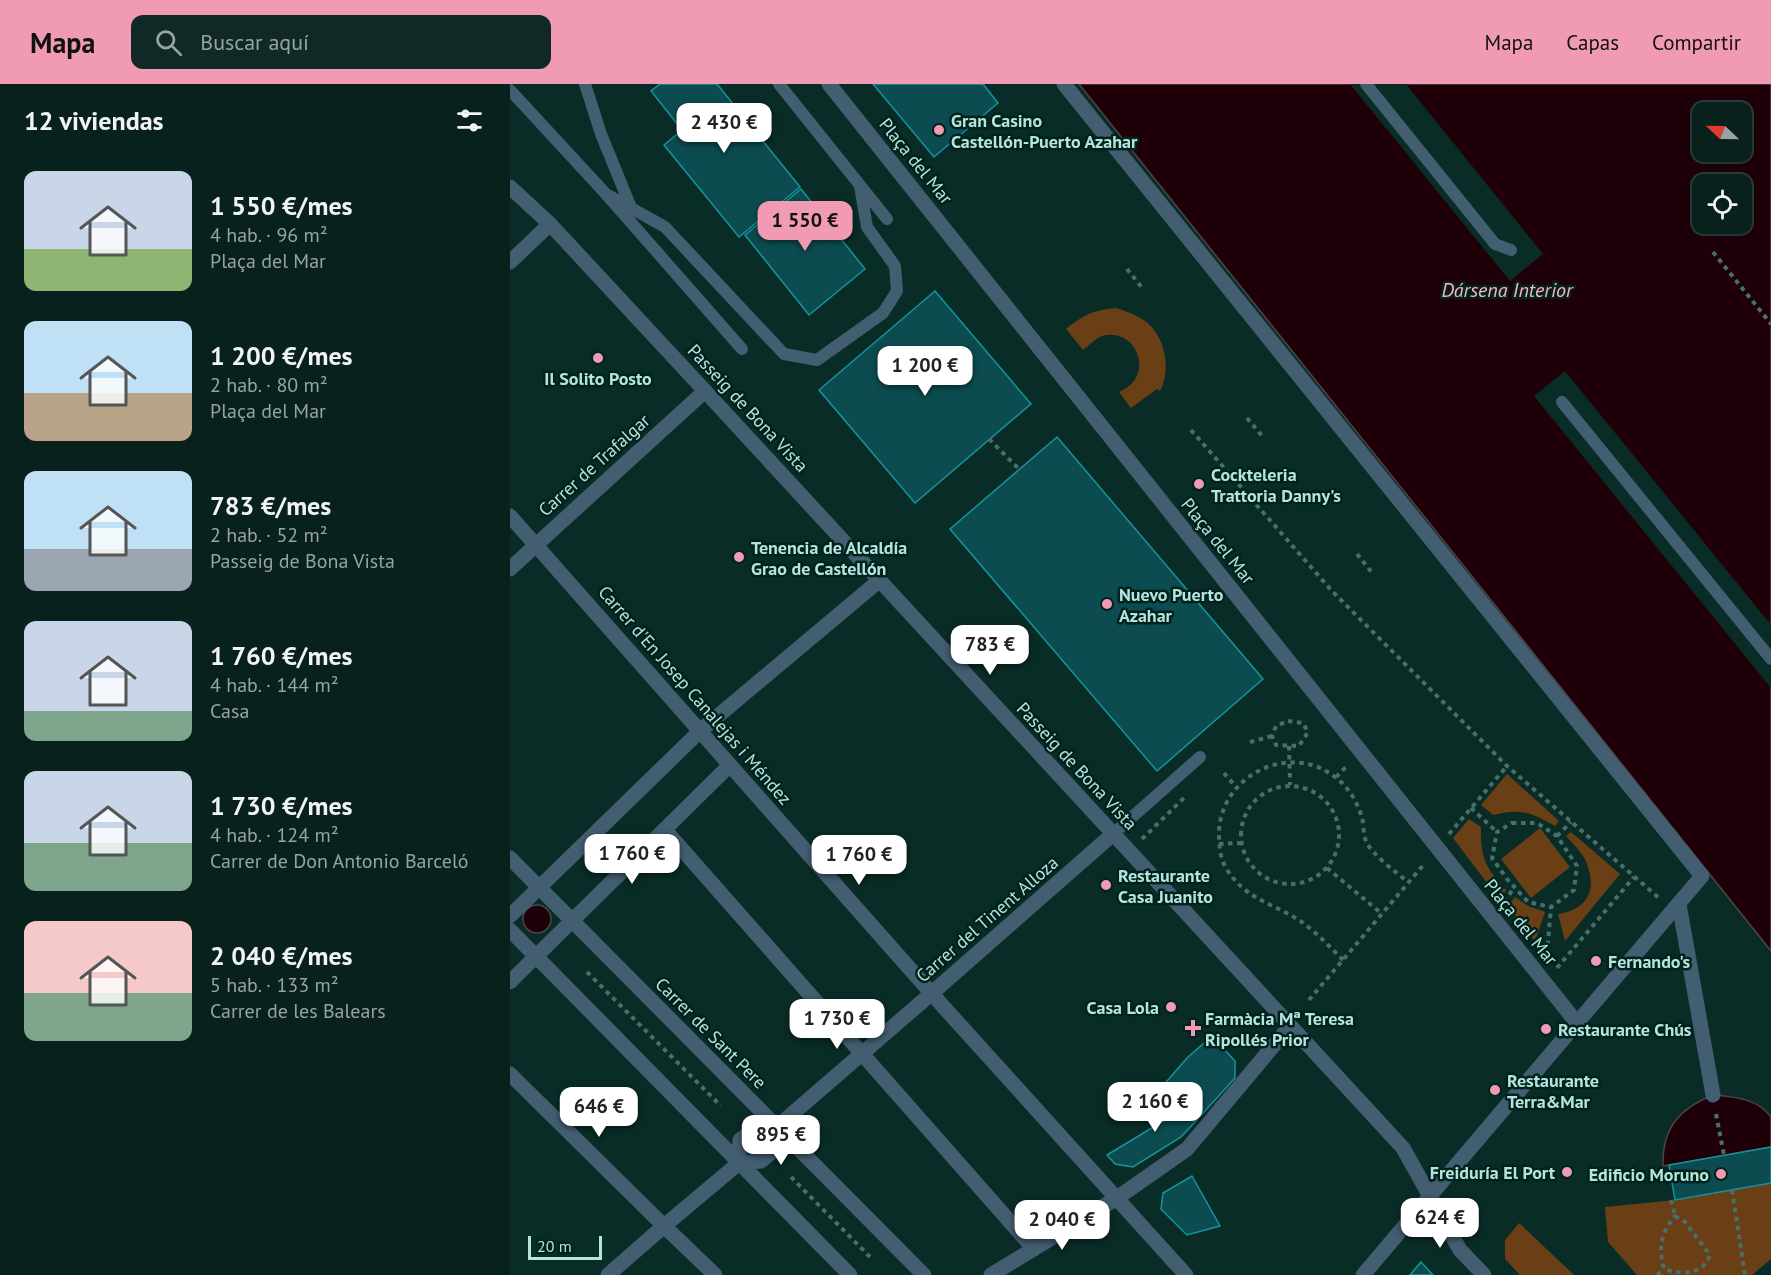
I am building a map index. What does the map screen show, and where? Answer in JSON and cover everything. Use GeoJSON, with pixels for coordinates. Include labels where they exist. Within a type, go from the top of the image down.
{"type":"FeatureCollection","features":[{"type":"Feature","properties":{"kind":"street","name":"Plaça del Mar"},"geometry":{"type":"LineString","coordinates":[[829,84],[1577,1023]]}},
{"type":"Feature","properties":{"kind":"street"},"geometry":{"type":"LineString","coordinates":[[1064,84],[1702,876],[1362,1275]]}},
{"type":"Feature","properties":{"kind":"street","name":"Passeig de Bona Vista"},"geometry":{"type":"LineString","coordinates":[[510,187],[550,224],[1403,1148],[1460,1250],[1485,1275]]}},
{"type":"Feature","properties":{"kind":"street"},"geometry":{"type":"LineString","coordinates":[[510,262],[550,224]]}},
{"type":"Feature","properties":{"kind":"street","name":"Carrer de Trafalgar"},"geometry":{"type":"LineString","coordinates":[[510,569],[705,391]]}},
{"type":"Feature","properties":{"kind":"street","name":"Carrer d'En Josep Canalejas i Méndez"},"geometry":{"type":"LineString","coordinates":[[510,516],[932,993],[1186,1275]]}},
{"type":"Feature","properties":{"kind":"street"},"geometry":{"type":"LineString","coordinates":[[510,916],[700,731],[880,580]]}},
{"type":"Feature","properties":{"kind":"street"},"geometry":{"type":"LineString","coordinates":[[510,982],[730,765]]}},
{"type":"Feature","properties":{"kind":"street"},"geometry":{"type":"LineString","coordinates":[[664,830],[1034,1249]]}},
{"type":"Feature","properties":{"kind":"street","name":"Carrer del Tinent Alloza"},"geometry":{"type":"LineString","coordinates":[[739,1163],[740,1140],[756,1128],[777,1127],[1113,834]]}},
{"type":"Feature","properties":{"kind":"street","name":"Carrer de Sant Pere"},"geometry":{"type":"LineString","coordinates":[[510,858],[924,1275]]}},
{"type":"Feature","properties":{"kind":"street"},"geometry":{"type":"LineString","coordinates":[[1676,907],[1713,1095]]}},
{"type":"Feature","properties":{"kind":"street"},"geometry":{"type":"LineString","coordinates":[[510,930],[850,1275]]}},
{"type":"Feature","properties":{"kind":"street"},"geometry":{"type":"LineString","coordinates":[[991,1275],[1117,1198],[1187,1149],[1290,1026]]}},
{"type":"Feature","properties":{"kind":"street"},"geometry":{"type":"LineString","coordinates":[[510,1074],[715,1275]]}},
{"type":"Feature","properties":{"kind":"street"},"geometry":{"type":"LineString","coordinates":[[608,1275],[739,1163],[761,1161],[778,1147],[777,1127]]}},
{"type":"Feature","properties":{"kind":"lane"},"geometry":{"type":"LineString","coordinates":[[585,84],[601,134],[632,209],[649,243]]}},
{"type":"Feature","properties":{"kind":"lane"},"geometry":{"type":"LineString","coordinates":[[779,84],[888,219]]}},
{"type":"Feature","properties":{"kind":"lane"},"geometry":{"type":"LineString","coordinates":[[1366,84],[1495,244],[1510,250]]}},
{"type":"Feature","properties":{"kind":"lane"},"geometry":{"type":"LineString","coordinates":[[510,90],[606,194],[742,349]]}},
{"type":"Feature","properties":{"kind":"lane"},"geometry":{"type":"LineString","coordinates":[[606,194],[665,227],[784,354],[817,360],[883,313],[897,291],[894,266],[867,227],[860,186]]}},
{"type":"Feature","properties":{"kind":"lane"},"geometry":{"type":"LineString","coordinates":[[1562,402],[1771,659]]}},
{"type":"Feature","properties":{"kind":"lane"},"geometry":{"type":"LineString","coordinates":[[1113,834],[1200,757]]}},
{"type":"Feature","properties":{"kind":"path"},"geometry":{"type":"LineString","coordinates":[[1713,252],[1771,324]]}},
{"type":"Feature","properties":{"kind":"path"},"geometry":{"type":"LineString","coordinates":[[1127,269],[1143,290]]}},
{"type":"Feature","properties":{"kind":"path"},"geometry":{"type":"LineString","coordinates":[[1247,418],[1263,438]]}},
{"type":"Feature","properties":{"kind":"path"},"geometry":{"type":"LineString","coordinates":[[1191,430],[1332,591],[1507,766],[1634,877],[1676,907]]}},
{"type":"Feature","properties":{"kind":"path"},"geometry":{"type":"LineString","coordinates":[[989,439],[1019,469]]}},
{"type":"Feature","properties":{"kind":"path"},"geometry":{"type":"LineString","coordinates":[[1357,554],[1373,574]]}},
{"type":"Feature","properties":{"kind":"path"},"geometry":{"type":"LineString","coordinates":[[1288,720],[1303,723],[1308,732],[1299,746],[1276,745],[1272,736],[1276,726],[1288,720]]}},
{"type":"Feature","properties":{"kind":"path"},"geometry":{"type":"LineString","coordinates":[[1250,742],[1272,736]]}},
{"type":"Feature","properties":{"kind":"path"},"geometry":{"type":"LineString","coordinates":[[1289,746],[1290,785]]}},
{"type":"Feature","properties":{"kind":"path"},"geometry":{"type":"LineString","coordinates":[[1335,777],[1352,760]]}},
{"type":"Feature","properties":{"kind":"path"},"geometry":{"type":"LineString","coordinates":[[1343,960],[1301,921],[1275,905],[1254,898],[1237,884],[1225,865],[1219,844],[1219,824],[1225,804],[1236,787],[1251,774],[1270,765],[1290,762],[1314,765],[1335,777],[1352,795],[1362,817],[1366,842],[1408,882]]}},
{"type":"Feature","properties":{"kind":"path"},"geometry":{"type":"LineString","coordinates":[[1309,1000],[1507,766]]}},
{"type":"Feature","properties":{"kind":"path"},"geometry":{"type":"LineString","coordinates":[[1224,773],[1236,787]]}},
{"type":"Feature","properties":{"kind":"path"},"geometry":{"type":"LineString","coordinates":[[1290,785],[1309,789],[1325,799],[1336,814],[1340,833],[1337,852],[1327,868],[1309,881],[1287,885],[1265,879],[1249,864],[1240,843],[1242,821],[1252,802],[1269,789],[1290,785]]}},
{"type":"Feature","properties":{"kind":"path"},"geometry":{"type":"LineString","coordinates":[[1129,851],[1191,791]]}},
{"type":"Feature","properties":{"kind":"path"},"geometry":{"type":"LineString","coordinates":[[1471,808],[1497,832]]}},
{"type":"Feature","properties":{"kind":"path"},"geometry":{"type":"LineString","coordinates":[[1557,836],[1571,822]]}},
{"type":"Feature","properties":{"kind":"path"},"geometry":{"type":"LineString","coordinates":[[1512,823],[1538,823],[1557,836],[1577,866],[1574,890],[1551,907],[1527,902],[1506,879],[1492,858],[1497,832],[1512,823]]}},
{"type":"Feature","properties":{"kind":"path"},"geometry":{"type":"LineString","coordinates":[[1219,844],[1240,843]]}},
{"type":"Feature","properties":{"kind":"path"},"geometry":{"type":"LineString","coordinates":[[1327,868],[1382,914]]}},
{"type":"Feature","properties":{"kind":"path"},"geometry":{"type":"LineString","coordinates":[[1545,983],[1634,877]]}},
{"type":"Feature","properties":{"kind":"path"},"geometry":{"type":"LineString","coordinates":[[1545,983],[1551,907]]}},
{"type":"Feature","properties":{"kind":"path"},"geometry":{"type":"LineString","coordinates":[[587,972],[721,1106]]}},
{"type":"Feature","properties":{"kind":"path"},"geometry":{"type":"LineString","coordinates":[[1713,1095],[1724,1155]]}},
{"type":"Feature","properties":{"kind":"path"},"geometry":{"type":"LineString","coordinates":[[791,1177],[870,1257]]}},
{"type":"Feature","properties":{"kind":"path"},"geometry":{"type":"LineString","coordinates":[[1732,1190],[1745,1275]]}},
{"type":"Feature","properties":{"kind":"path"},"geometry":{"type":"LineString","coordinates":[[1664,1269],[1660,1256],[1661,1238],[1674,1216],[1671,1200]]}},
{"type":"Feature","properties":{"kind":"path"},"geometry":{"type":"LineString","coordinates":[[1664,1269],[1678,1274],[1697,1272],[1705,1267],[1710,1254],[1686,1222],[1674,1216]]}},
{"type":"Feature","properties":{"kind":"path"},"geometry":{"type":"LineString","coordinates":[[1657,1275],[1664,1269]]}},
{"type":"Feature","properties":{"kind":"shaded area"},"geometry":{"type":"Polygon","coordinates":[[[1116,308],[1150,325],[1161,342],[1166,362],[1164,382],[1160,391],[1157,389],[1131,408],[1119,392],[1131,385],[1137,375],[1138,354],[1132,345],[1124,338],[1114,335],[1102,336],[1083,350],[1066,329],[1089,314],[1116,308]]]}},
{"type":"Feature","properties":{"kind":"shaded area"},"geometry":{"type":"Polygon","coordinates":[[[1507,774],[1559,821],[1555,826],[1539,817],[1525,813],[1511,812],[1493,815],[1481,805],[1507,774]]]}},
{"type":"Feature","properties":{"kind":"shaded area"},"geometry":{"type":"Polygon","coordinates":[[[1469,819],[1481,827],[1483,855],[1489,869],[1506,890],[1500,900],[1453,838],[1469,819]]]}},
{"type":"Feature","properties":{"kind":"shaded area"},"geometry":{"type":"Polygon","coordinates":[[[1540,828],[1570,867],[1531,898],[1501,859],[1540,828]]]}},
{"type":"Feature","properties":{"kind":"shaded area"},"geometry":{"type":"Polygon","coordinates":[[[1571,832],[1620,874],[1565,941],[1558,914],[1575,909],[1581,904],[1586,899],[1591,885],[1584,858],[1566,836],[1571,832]]]}},
{"type":"Feature","properties":{"kind":"shaded area"},"geometry":{"type":"Polygon","coordinates":[[[1515,897],[1528,906],[1545,912],[1535,941],[1508,906],[1515,897]]]}},
{"type":"Feature","properties":{"kind":"shaded area"},"geometry":{"type":"Polygon","coordinates":[[[1771,1183],[1771,1259],[1752,1275],[1637,1275],[1608,1242],[1605,1207],[1675,1200],[1771,1183]]]}},
{"type":"Feature","properties":{"kind":"shaded area"},"geometry":{"type":"Polygon","coordinates":[[[1519,1223],[1574,1275],[1520,1275],[1505,1259],[1505,1240],[1519,1223]]]}},
{"type":"Feature","properties":{"kind":"water","name":"Dársena Interior"},"geometry":{"type":"Polygon","coordinates":[[[1079,84],[1771,84],[1771,951],[1079,84]]]}},
{"type":"Feature","properties":{"kind":"water"},"geometry":{"type":"Polygon","coordinates":[[[537,905],[547,909],[551,919],[547,929],[537,933],[527,929],[523,919],[527,909],[537,905]]]}},
{"type":"Feature","properties":{"kind":"water"},"geometry":{"type":"Polygon","coordinates":[[[1713,1095],[1752,1102],[1765,1111],[1771,1117],[1771,1147],[1663,1166],[1666,1141],[1675,1122],[1691,1107],[1713,1095]]]}},
{"type":"Feature","properties":{"kind":"pier"},"geometry":{"type":"Polygon","coordinates":[[[1350,84],[1406,84],[1543,254],[1510,281],[1350,84]]]}},
{"type":"Feature","properties":{"kind":"pier"},"geometry":{"type":"Polygon","coordinates":[[[1565,371],[1771,625],[1771,688],[1534,396],[1565,371]]]}},
{"type":"Feature","properties":{"kind":"building"},"geometry":{"type":"Polygon","coordinates":[[[660,84],[717,84],[800,187],[739,237],[664,145],[682,130],[651,91],[660,84]]]}},
{"type":"Feature","properties":{"kind":"building","name":"Gran Casino Castellón-Puerto Azahar"},"geometry":{"type":"Polygon","coordinates":[[[873,84],[983,84],[998,103],[934,157],[873,84]]]}},
{"type":"Feature","properties":{"kind":"building"},"geometry":{"type":"Polygon","coordinates":[[[801,189],[865,269],[809,315],[745,235],[801,189]]]}},
{"type":"Feature","properties":{"kind":"building"},"geometry":{"type":"Polygon","coordinates":[[[935,291],[1031,404],[915,503],[819,390],[935,291]]]}},
{"type":"Feature","properties":{"kind":"building","name":"Nuevo Puerto Azahar"},"geometry":{"type":"Polygon","coordinates":[[[1057,437],[1263,679],[1157,771],[950,529],[1057,437]]]}},
{"type":"Feature","properties":{"kind":"building"},"geometry":{"type":"Polygon","coordinates":[[[1212,1036],[1235,1061],[1235,1078],[1195,1122],[1161,1088],[1187,1058],[1212,1036]]]}},
{"type":"Feature","properties":{"kind":"building"},"geometry":{"type":"Polygon","coordinates":[[[1161,1088],[1195,1122],[1181,1137],[1133,1167],[1115,1164],[1107,1155],[1165,1120],[1147,1103],[1161,1088]]]}},
{"type":"Feature","properties":{"kind":"building","name":"Edificio Moruno"},"geometry":{"type":"Polygon","coordinates":[[[1771,1147],[1771,1183],[1675,1200],[1669,1165],[1771,1147]]]}},
{"type":"Feature","properties":{"kind":"building"},"geometry":{"type":"Polygon","coordinates":[[[1192,1176],[1220,1226],[1187,1235],[1161,1209],[1163,1193],[1192,1176]]]}},
{"type":"Feature","properties":{"kind":"building"},"geometry":{"type":"Polygon","coordinates":[[[1421,1262],[1433,1275],[1410,1275],[1421,1262]]]}},
{"type":"Feature","properties":{"kind":"place","name":"Gran Casino Castellón-Puerto Azahar"},"geometry":{"type":"Point","coordinates":[939,130]}},
{"type":"Feature","properties":{"kind":"place","name":"Il Solito Posto"},"geometry":{"type":"Point","coordinates":[598,358]}},
{"type":"Feature","properties":{"kind":"place","name":"Cockteleria Trattoria Danny's"},"geometry":{"type":"Point","coordinates":[1199,484]}},
{"type":"Feature","properties":{"kind":"place","name":"Tenencia de Alcaldía Grao de Castellón"},"geometry":{"type":"Point","coordinates":[739,557]}},
{"type":"Feature","properties":{"kind":"place","name":"Nuevo Puerto Azahar"},"geometry":{"type":"Point","coordinates":[1107,604]}},
{"type":"Feature","properties":{"kind":"place","name":"Restaurante Casa Juanito"},"geometry":{"type":"Point","coordinates":[1106,885]}},
{"type":"Feature","properties":{"kind":"place","name":"Fernando's"},"geometry":{"type":"Point","coordinates":[1596,961]}},
{"type":"Feature","properties":{"kind":"place","name":"Casa Lola"},"geometry":{"type":"Point","coordinates":[1171,1007]}},
{"type":"Feature","properties":{"kind":"place","name":"Farmàcia Mª Teresa Ripollés Prior"},"geometry":{"type":"Point","coordinates":[1193,1028]}},
{"type":"Feature","properties":{"kind":"place","name":"Restaurante Chús"},"geometry":{"type":"Point","coordinates":[1546,1029]}},
{"type":"Feature","properties":{"kind":"place","name":"Restaurante Terra&Mar"},"geometry":{"type":"Point","coordinates":[1495,1090]}},
{"type":"Feature","properties":{"kind":"place","name":"Freiduría El Port"},"geometry":{"type":"Point","coordinates":[1567,1172]}},
{"type":"Feature","properties":{"kind":"place","name":"Edificio Moruno"},"geometry":{"type":"Point","coordinates":[1721,1174]}}]}
